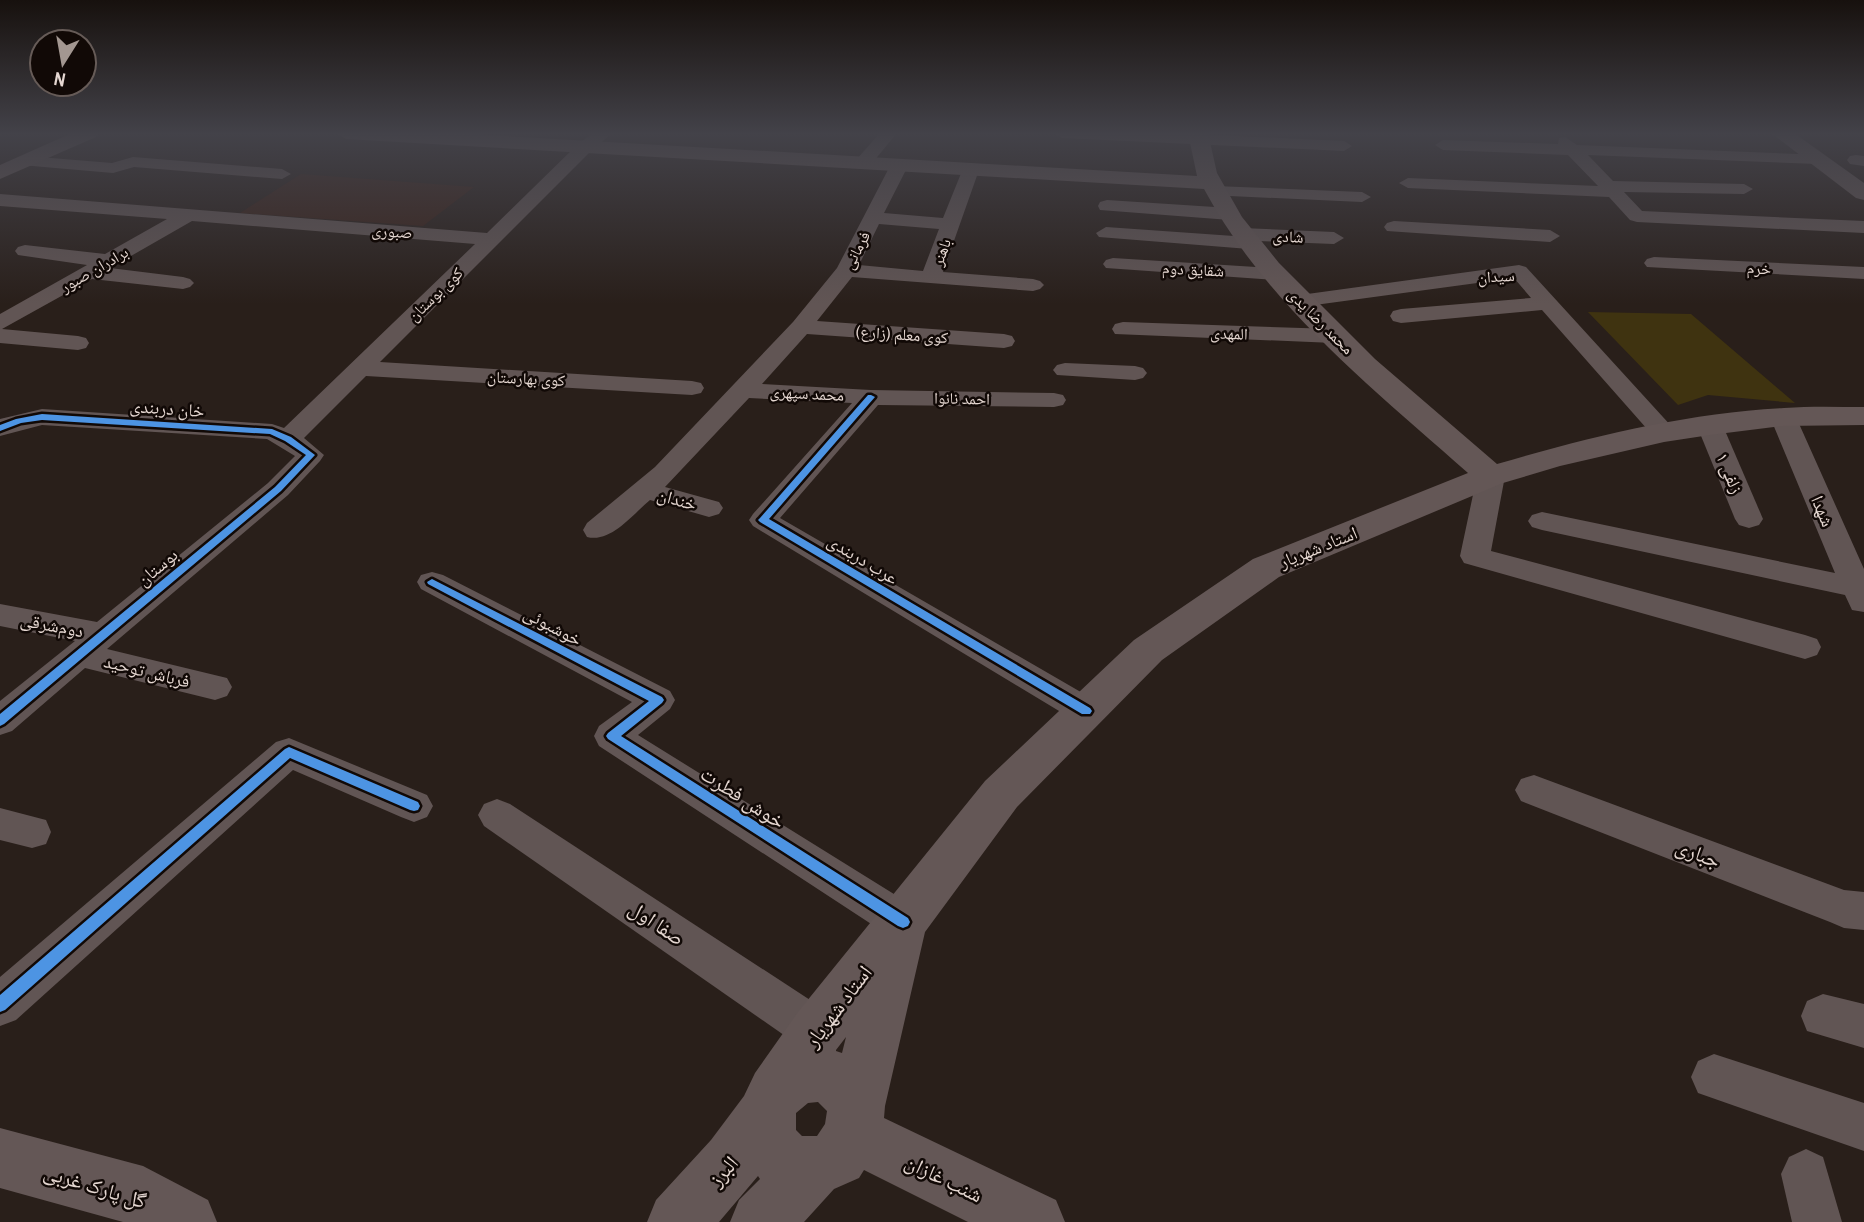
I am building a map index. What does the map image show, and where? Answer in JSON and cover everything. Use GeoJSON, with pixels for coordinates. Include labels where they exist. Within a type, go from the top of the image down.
{"type":"FeatureCollection","features":[{"type":"Feature","properties":{"kind":"main road"},"geometry":{"type":"LineString","coordinates":[[1093,190],[1229,212]]}},
{"type":"Feature","properties":{"kind":"main road","name":"محمد رضا یدی"},"geometry":{"type":"LineString","coordinates":[[1220,190],[1229,212],[1274,274],[1334,336],[1491,476]]}},
{"type":"Feature","properties":{"kind":"main road","name":"استاد شهریار"},"geometry":{"type":"LineString","coordinates":[[770,1105],[817,1031],[1000,794],[1148,650],[1266,568],[1491,476],[1552,458],[1664,433],[1710,426],[1783,417],[1864,416]]}},
{"type":"Feature","properties":{"kind":"main road","name":"استاد شهریار"},"geometry":{"type":"LineString","coordinates":[[841,1136],[903,922]]}},
{"type":"Feature","properties":{"kind":"main road"},"geometry":{"type":"LineString","coordinates":[[761,1222],[841,1136],[843,1084],[822,1073],[796,1076],[770,1105],[769,1144],[787,1164],[841,1136]]}},
{"type":"Feature","properties":{"kind":"main road","name":"البرز"},"geometry":{"type":"LineString","coordinates":[[678,1222],[732,1161],[770,1105]]}},
{"type":"Feature","properties":{"kind":"main road","name":"شنب غازان"},"geometry":{"type":"LineString","coordinates":[[841,1136],[1034,1222]]}},
{"type":"Feature","properties":{"kind":"main road","name":"گل پارک غربی"},"geometry":{"type":"LineString","coordinates":[[0,1158],[143,1197],[186,1222]]}},
{"type":"Feature","properties":{"kind":"street","name":"کوی بوستان"},"geometry":{"type":"LineString","coordinates":[[288,439],[542,190]]}},
{"type":"Feature","properties":{"kind":"street","name":"فرمانی"},"geometry":{"type":"LineString","coordinates":[[597,530],[646,490],[744,390],[801,327],[846,270],[887,190]]}},
{"type":"Feature","properties":{"kind":"street","name":"باهنر"},"geometry":{"type":"LineString","coordinates":[[963,190],[931,277],[1033,285]]}},
{"type":"Feature","properties":{"kind":"street"},"geometry":{"type":"LineString","coordinates":[[1451,190],[1482,232]]}},
{"type":"Feature","properties":{"kind":"street"},"geometry":{"type":"LineString","coordinates":[[1612,190],[1637,216],[1864,227]]}},
{"type":"Feature","properties":{"kind":"street"},"geometry":{"type":"LineString","coordinates":[[1681,190],[1746,190]]}},
{"type":"Feature","properties":{"kind":"street"},"geometry":{"type":"LineString","coordinates":[[1106,233],[1229,212],[1362,197]]}},
{"type":"Feature","properties":{"kind":"street","name":"صبوری"},"geometry":{"type":"LineString","coordinates":[[0,200],[492,239]]}},
{"type":"Feature","properties":{"kind":"street"},"geometry":{"type":"LineString","coordinates":[[1107,206],[1229,212],[1335,212]]}},
{"type":"Feature","properties":{"kind":"street","name":"شادی"},"geometry":{"type":"LineString","coordinates":[[1229,212],[1334,238]]}},
{"type":"Feature","properties":{"kind":"street","name":"برادران صبور"},"geometry":{"type":"LineString","coordinates":[[2,324],[188,215]]}},
{"type":"Feature","properties":{"kind":"street"},"geometry":{"type":"LineString","coordinates":[[884,219],[951,224]]}},
{"type":"Feature","properties":{"kind":"street"},"geometry":{"type":"LineString","coordinates":[[1394,227],[1550,236]]}},
{"type":"Feature","properties":{"kind":"street"},"geometry":{"type":"LineString","coordinates":[[25,251],[108,261]]}},
{"type":"Feature","properties":{"kind":"street","name":"خرم"},"geometry":{"type":"LineString","coordinates":[[1654,263],[1864,273]]}},
{"type":"Feature","properties":{"kind":"street","name":"شقایق دوم"},"geometry":{"type":"LineString","coordinates":[[1113,264],[1274,274]]}},
{"type":"Feature","properties":{"kind":"street"},"geometry":{"type":"LineString","coordinates":[[846,270],[916,276]]}},
{"type":"Feature","properties":{"kind":"street","name":"سیدان"},"geometry":{"type":"LineString","coordinates":[[1300,300],[1519,271],[1664,433]]}},
{"type":"Feature","properties":{"kind":"street"},"geometry":{"type":"LineString","coordinates":[[88,272],[183,283]]}},
{"type":"Feature","properties":{"kind":"street"},"geometry":{"type":"LineString","coordinates":[[1401,316],[1547,303]]}},
{"type":"Feature","properties":{"kind":"street"},"geometry":{"type":"LineString","coordinates":[[2,324],[78,343]]}},
{"type":"Feature","properties":{"kind":"street","name":"کوی معلم (زارع)"},"geometry":{"type":"LineString","coordinates":[[801,327],[1004,341]]}},
{"type":"Feature","properties":{"kind":"street","name":"المهدی"},"geometry":{"type":"LineString","coordinates":[[1123,329],[1334,336]]}},
{"type":"Feature","properties":{"kind":"street","name":"کوی بهارستان"},"geometry":{"type":"LineString","coordinates":[[360,368],[692,387]]}},
{"type":"Feature","properties":{"kind":"street"},"geometry":{"type":"LineString","coordinates":[[1065,370],[1135,373]]}},
{"type":"Feature","properties":{"kind":"street","name":"محمد سپهری"},"geometry":{"type":"LineString","coordinates":[[744,390],[870,397]]}},
{"type":"Feature","properties":{"kind":"street","name":"احمد نانوا"},"geometry":{"type":"LineString","coordinates":[[870,397],[1054,400]]}},
{"type":"Feature","properties":{"kind":"street","name":"عرب دربندی"},"geometry":{"type":"LineString","coordinates":[[870,397],[763,520],[1086,711]]}},
{"type":"Feature","properties":{"kind":"street","name":"خان دربندی"},"geometry":{"type":"LineString","coordinates":[[0,428],[42,417],[272,432],[288,439]]}},
{"type":"Feature","properties":{"kind":"street","name":"شهدا"},"geometry":{"type":"LineString","coordinates":[[1783,417],[1862,594]]}},
{"type":"Feature","properties":{"kind":"street","name":"زلفی ۱"},"geometry":{"type":"LineString","coordinates":[[1710,426],[1749,519]]}},
{"type":"Feature","properties":{"kind":"street","name":"بوستان"},"geometry":{"type":"LineString","coordinates":[[0,722],[278,489],[311,455],[288,439]]}},
{"type":"Feature","properties":{"kind":"street"},"geometry":{"type":"LineString","coordinates":[[1491,476],[1475,556],[1805,647]]}},
{"type":"Feature","properties":{"kind":"street","name":"خندان"},"geometry":{"type":"LineString","coordinates":[[646,490],[709,508]]}},
{"type":"Feature","properties":{"kind":"street"},"geometry":{"type":"LineString","coordinates":[[1542,521],[1862,594]]}},
{"type":"Feature","properties":{"kind":"street","name":"خوشبوئی"},"geometry":{"type":"LineString","coordinates":[[432,582],[658,700]]}},
{"type":"Feature","properties":{"kind":"street","name":"دوم‌شرقی"},"geometry":{"type":"LineString","coordinates":[[0,615],[92,645]]}},
{"type":"Feature","properties":{"kind":"street","name":"فرباش توحید"},"geometry":{"type":"LineString","coordinates":[[92,645],[215,687]]}},
{"type":"Feature","properties":{"kind":"street","name":"خوش فطرت"},"geometry":{"type":"LineString","coordinates":[[658,700],[612,736],[903,922]]}},
{"type":"Feature","properties":{"kind":"street"},"geometry":{"type":"LineString","coordinates":[[0,1005],[289,752],[414,806]]}},
{"type":"Feature","properties":{"kind":"street","name":"جباری"},"geometry":{"type":"LineString","coordinates":[[1534,790],[1844,909],[1864,911]]}},
{"type":"Feature","properties":{"kind":"street","name":"صفا اول"},"geometry":{"type":"LineString","coordinates":[[498,815],[817,1031]]}},
{"type":"Feature","properties":{"kind":"street"},"geometry":{"type":"LineString","coordinates":[[1714,1077],[1864,1127]]}},
{"type":"Feature","properties":{"kind":"street"},"geometry":{"type":"LineString","coordinates":[[1806,1174],[1817,1222]]}},
{"type":"Feature","properties":{"kind":"shaded area"},"geometry":{"type":"Polygon","coordinates":[[[276,190],[470,190],[423,226],[240,213],[276,190]]]}},
{"type":"Feature","properties":{"kind":"shaded area"},"geometry":{"type":"Polygon","coordinates":[[[1588,312],[1691,314],[1795,403],[1708,395],[1678,405],[1588,312]]]}},
{"type":"Feature","properties":{"kind":"cycle path"},"geometry":{"type":"LineString","coordinates":[[871,397],[763,520],[1086,711]]}},
{"type":"Feature","properties":{"kind":"cycle path"},"geometry":{"type":"LineString","coordinates":[[0,428],[42,417],[272,432],[311,455],[278,489],[0,721]]}},
{"type":"Feature","properties":{"kind":"cycle path"},"geometry":{"type":"LineString","coordinates":[[432,582],[658,700],[612,736],[903,922]]}},
{"type":"Feature","properties":{"kind":"cycle path"},"geometry":{"type":"LineString","coordinates":[[0,1005],[289,752],[414,806]]}}]}
